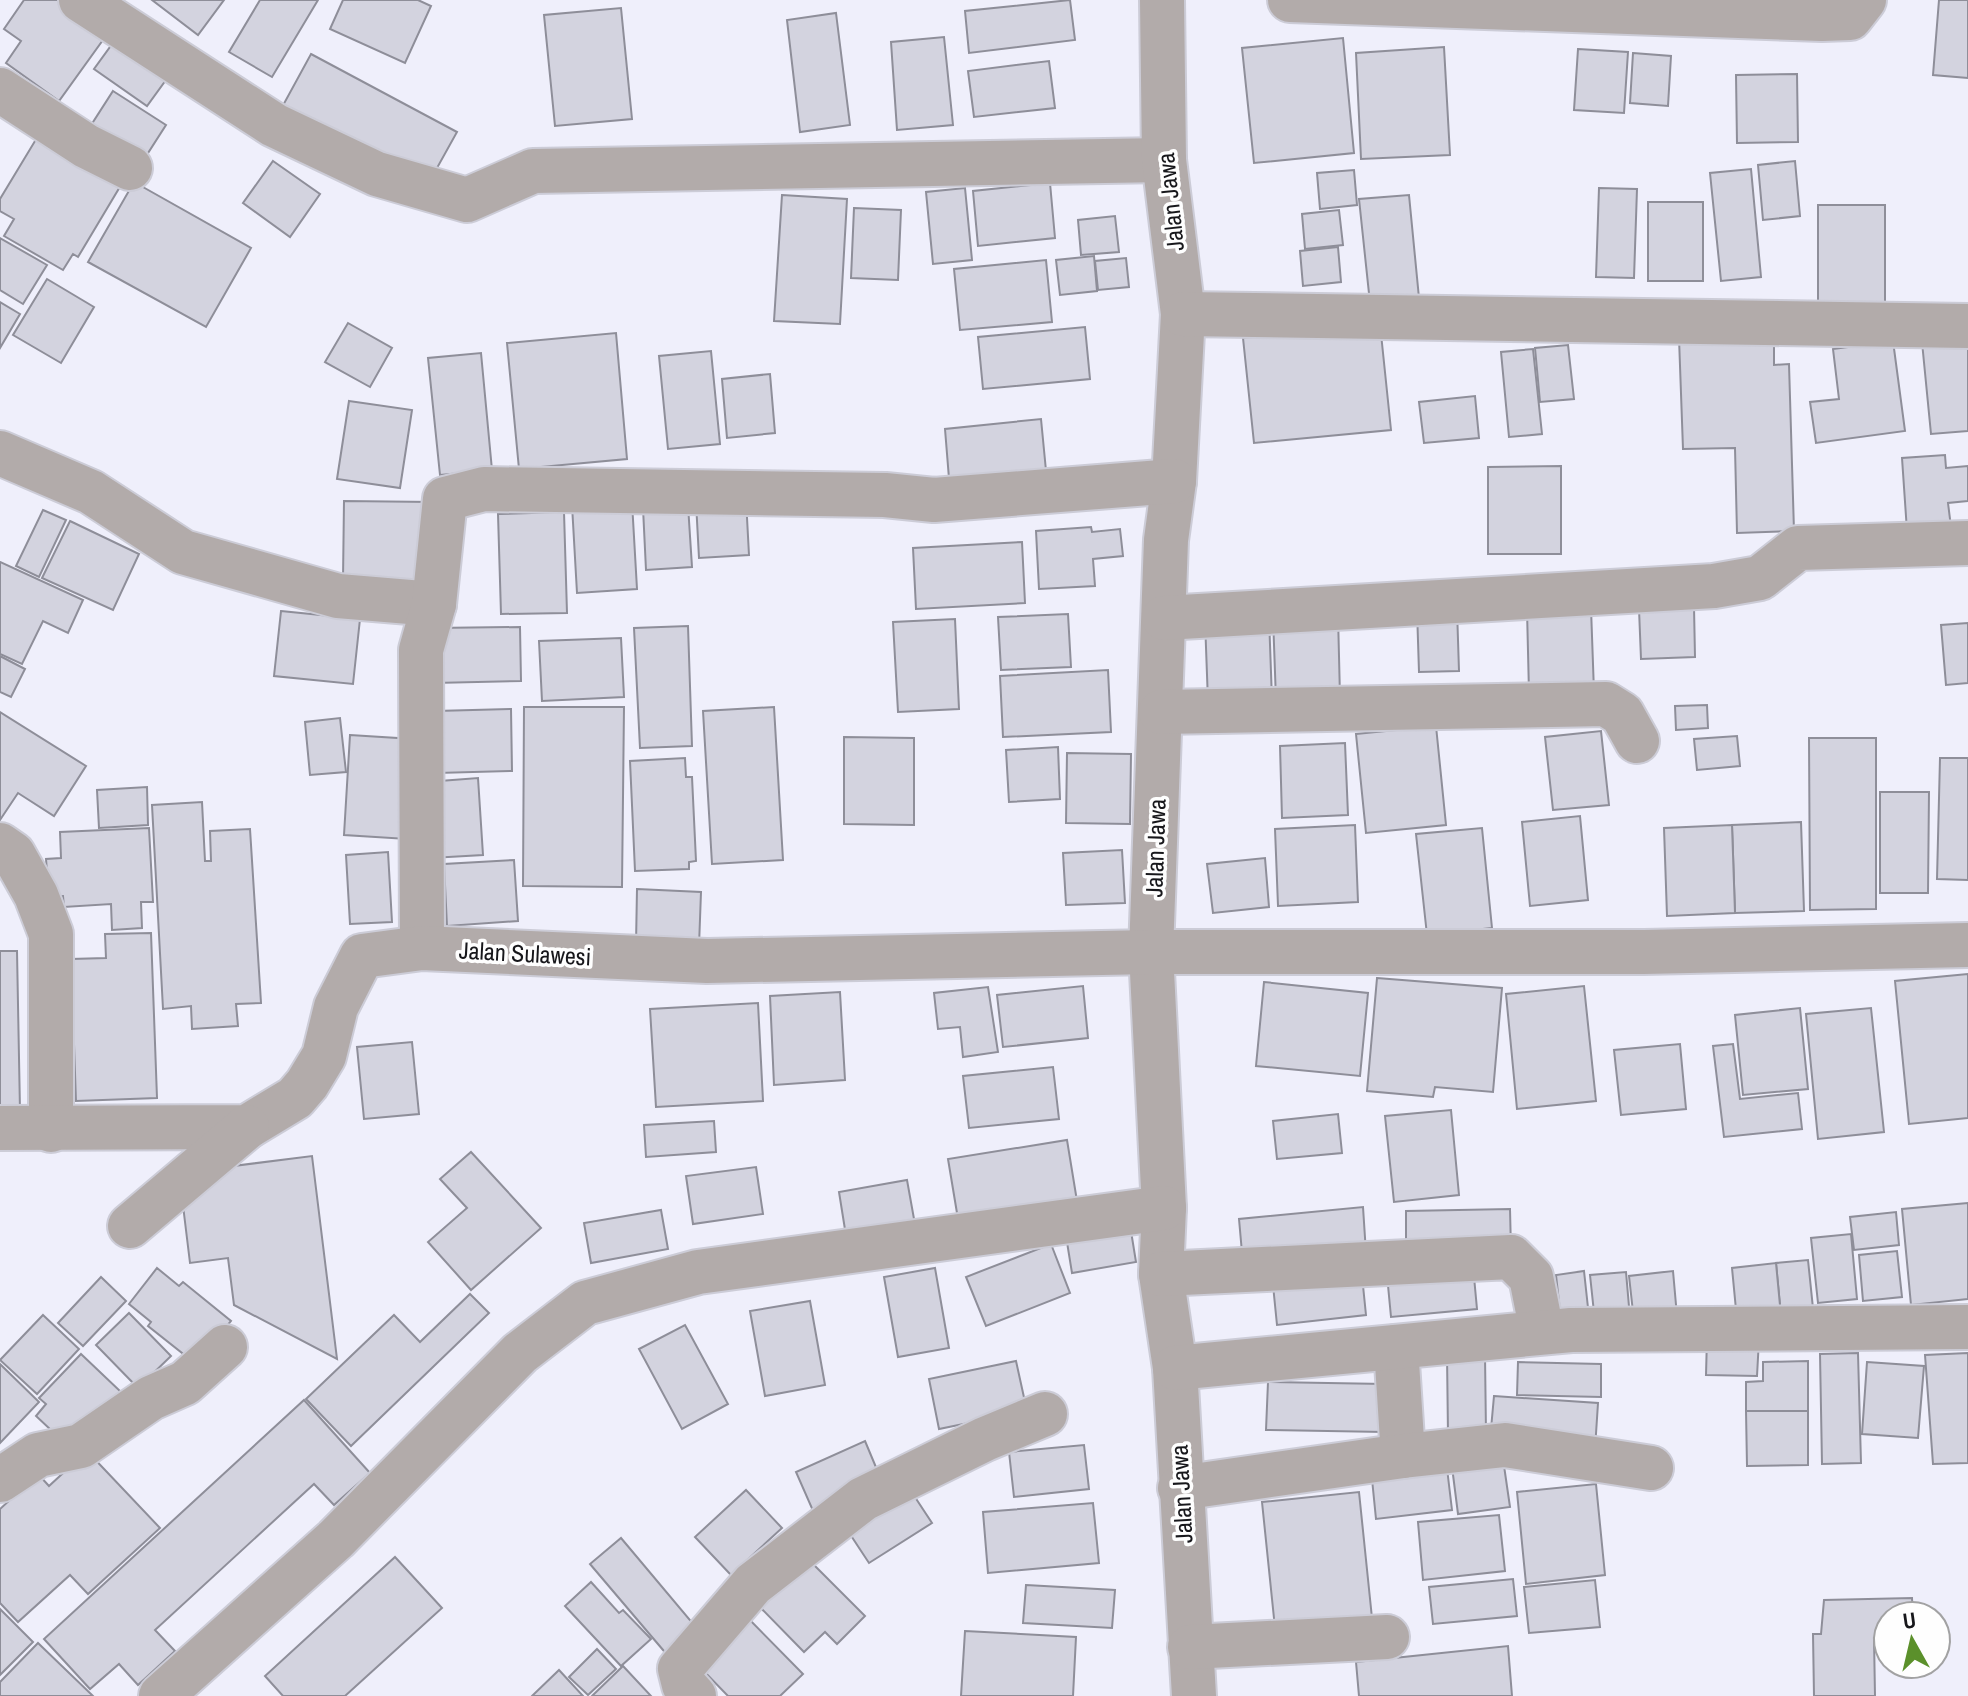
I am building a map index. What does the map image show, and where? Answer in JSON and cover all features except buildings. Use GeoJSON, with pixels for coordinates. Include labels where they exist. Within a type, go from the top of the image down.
{"type":"FeatureCollection","features":[{"type":"Feature","properties":{"kind":"street"},"geometry":{"type":"LineString","coordinates":[[81,0],[274,125],[377,174],[467,200],[533,171],[575,168],[1164,160]]}},
{"type":"Feature","properties":{"kind":"street","name":"Jalan Jawa"},"geometry":{"type":"LineString","coordinates":[[1162,0],[1164,160],[1183,314],[1174,481],[1166,540],[1151,952],[1164,1208],[1161,1274],[1175,1368],[1194,1696]]}},
{"type":"Feature","properties":{"kind":"street"},"geometry":{"type":"LineString","coordinates":[[1290,0],[1822,19],[1850,18],[1864,0]]}},
{"type":"Feature","properties":{"kind":"street"},"geometry":{"type":"LineString","coordinates":[[0,90],[86,146],[130,168]]}},
{"type":"Feature","properties":{"kind":"street"},"geometry":{"type":"LineString","coordinates":[[1183,314],[1968,326]]}},
{"type":"Feature","properties":{"kind":"street"},"geometry":{"type":"LineString","coordinates":[[0,453],[91,492],[183,552],[338,596],[434,604]]}},
{"type":"Feature","properties":{"kind":"street"},"geometry":{"type":"LineString","coordinates":[[422,948],[421,650],[434,604],[445,499],[465,492],[869,495],[934,500],[1174,481]]}},
{"type":"Feature","properties":{"kind":"street"},"geometry":{"type":"LineString","coordinates":[[1164,618],[1714,586],[1760,578],[1798,548],[1968,543]]}},
{"type":"Feature","properties":{"kind":"street"},"geometry":{"type":"LineString","coordinates":[[1161,712],[1606,704],[1622,714],[1637,741]]}},
{"type":"Feature","properties":{"kind":"street"},"geometry":{"type":"LineString","coordinates":[[0,845],[13,854],[36,895],[51,934],[51,1130]]}},
{"type":"Feature","properties":{"kind":"street","name":"Jalan Sulawesi"},"geometry":{"type":"LineString","coordinates":[[247,1127],[295,1098],[307,1084],[324,1056],[336,1007],[362,956],[422,948],[707,961],[1151,952],[1644,952],[1968,945]]}},
{"type":"Feature","properties":{"kind":"street"},"geometry":{"type":"LineString","coordinates":[[0,1128],[247,1127]]}},
{"type":"Feature","properties":{"kind":"street"},"geometry":{"type":"LineString","coordinates":[[130,1226],[247,1127]]}},
{"type":"Feature","properties":{"kind":"street"},"geometry":{"type":"LineString","coordinates":[[161,1696],[336,1539],[520,1353],[585,1303],[698,1272],[1164,1208]]}},
{"type":"Feature","properties":{"kind":"street"},"geometry":{"type":"LineString","coordinates":[[1161,1274],[1511,1257],[1531,1277],[1542,1332]]}},
{"type":"Feature","properties":{"kind":"street"},"geometry":{"type":"LineString","coordinates":[[1175,1368],[1542,1332],[1968,1327]]}},
{"type":"Feature","properties":{"kind":"street"},"geometry":{"type":"LineString","coordinates":[[0,1480],[38,1455],[81,1446],[151,1398],[185,1383],[225,1347]]}},
{"type":"Feature","properties":{"kind":"street"},"geometry":{"type":"LineString","coordinates":[[1396,1347],[1403,1456]]}},
{"type":"Feature","properties":{"kind":"street"},"geometry":{"type":"LineString","coordinates":[[694,1696],[684,1685],[680,1669],[753,1584],[863,1499],[985,1439],[1045,1414]]}},
{"type":"Feature","properties":{"kind":"street"},"geometry":{"type":"LineString","coordinates":[[1180,1488],[1403,1456],[1505,1445],[1651,1468]]}},
{"type":"Feature","properties":{"kind":"street"},"geometry":{"type":"LineString","coordinates":[[1190,1647],[1387,1637]]}}]}
